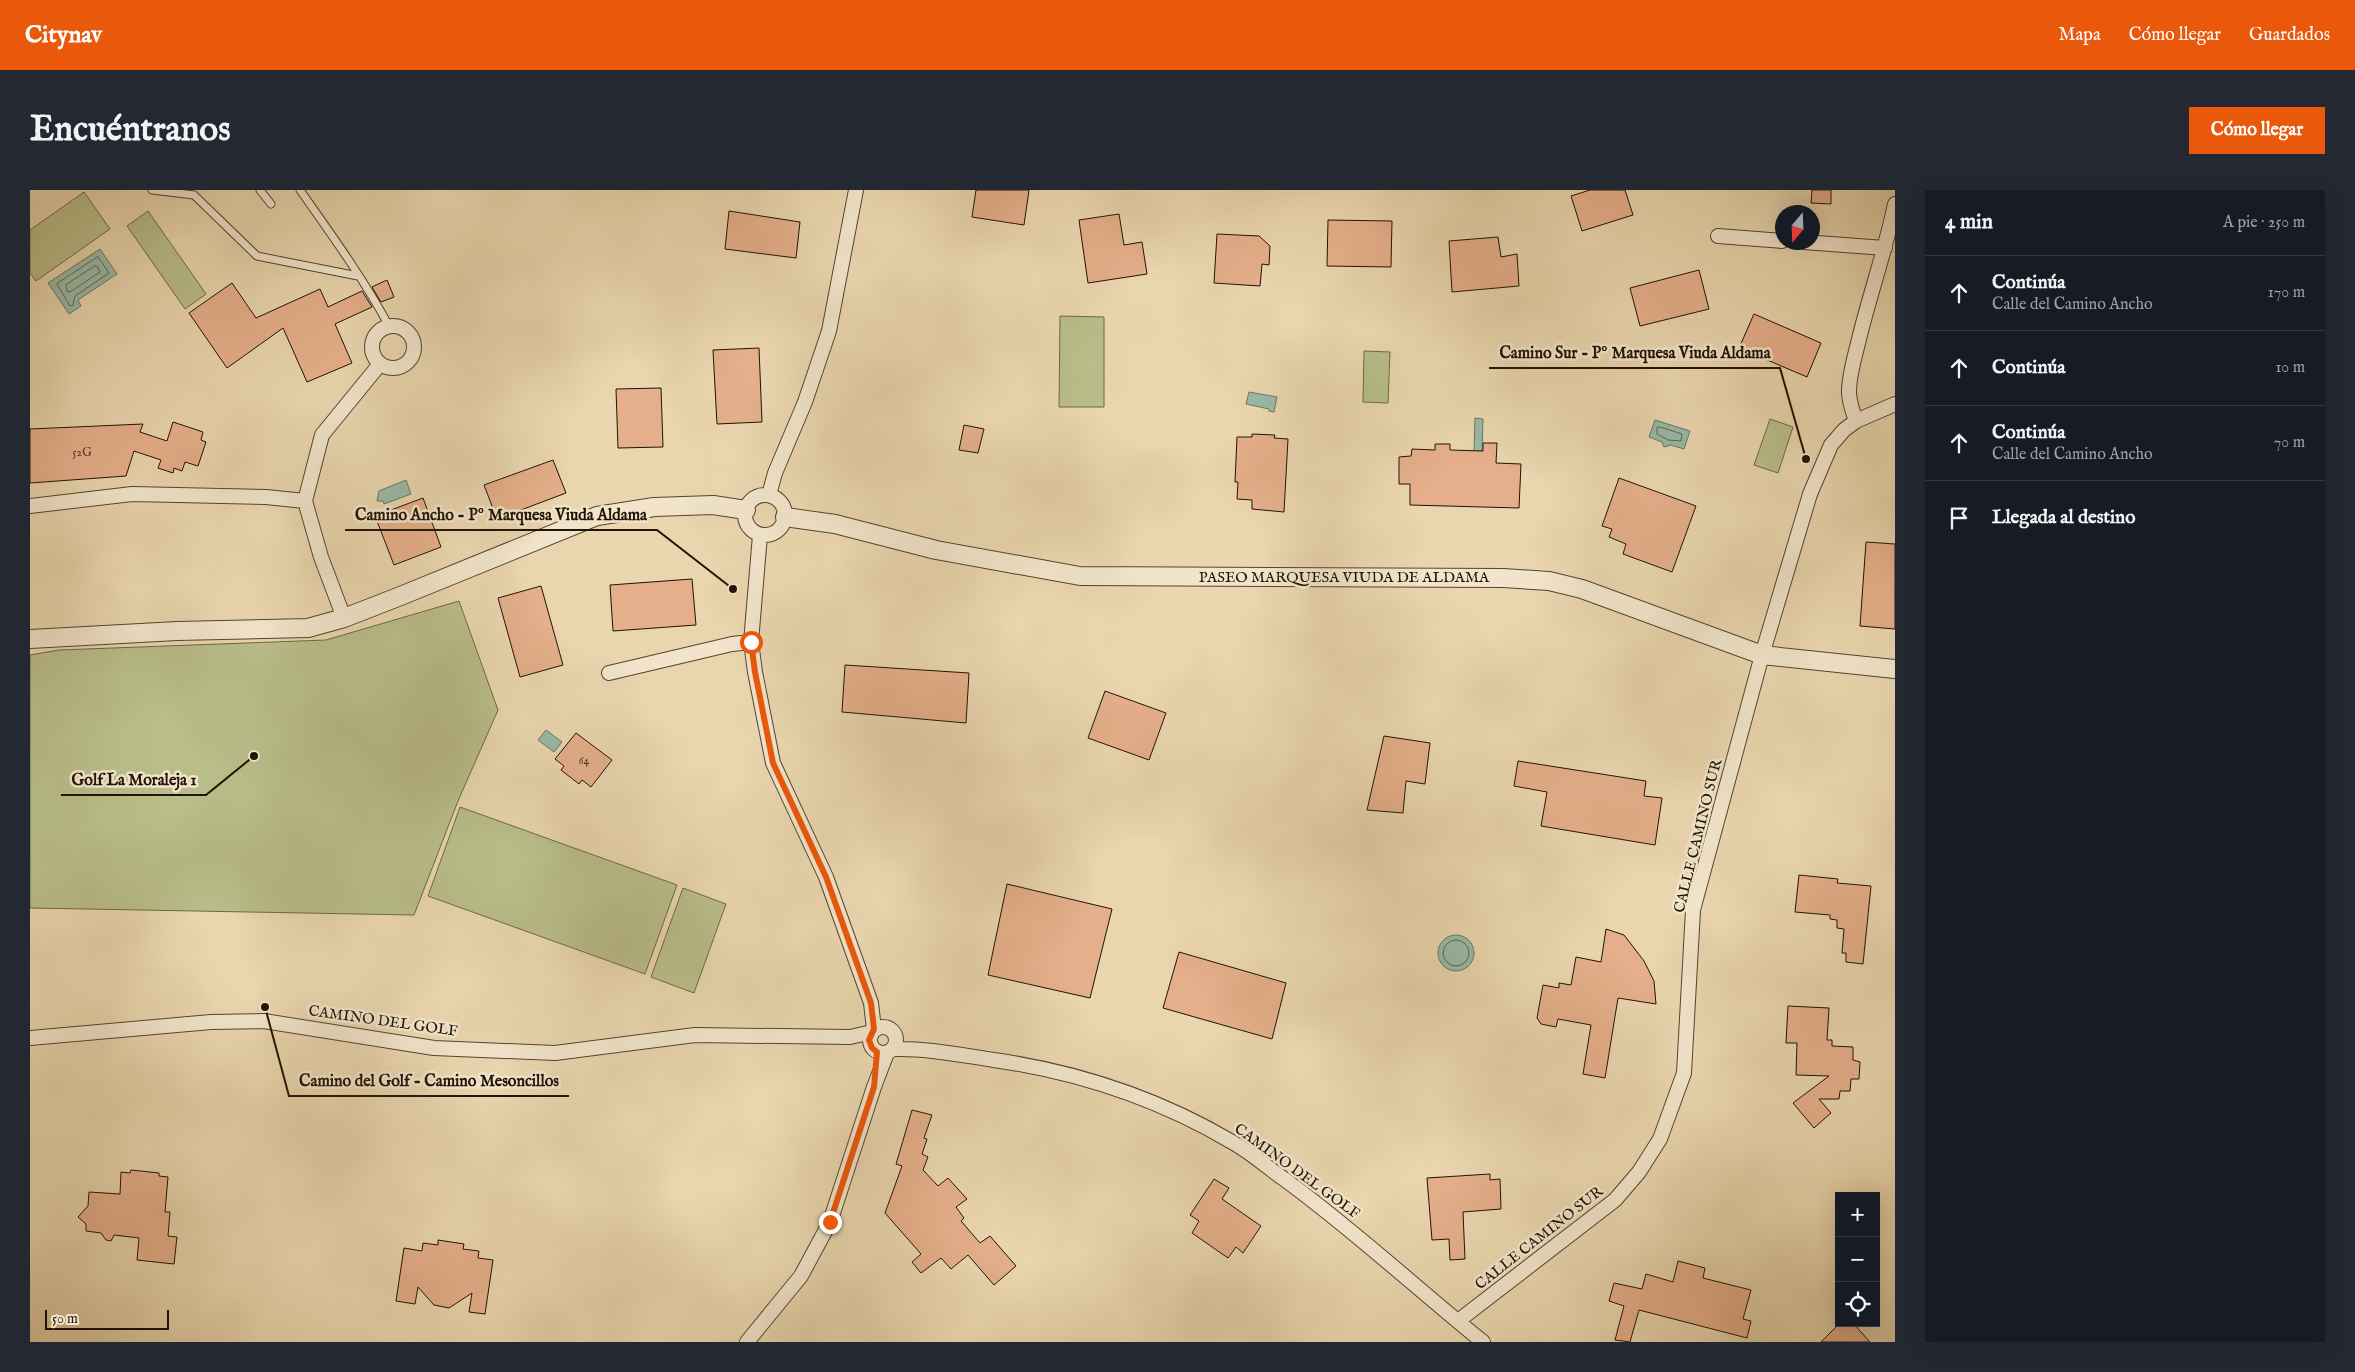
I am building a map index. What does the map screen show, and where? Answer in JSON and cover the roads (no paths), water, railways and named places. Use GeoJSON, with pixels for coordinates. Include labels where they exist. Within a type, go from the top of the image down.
{"type":"FeatureCollection","features":[{"type":"Feature","properties":{"kind":"street"},"geometry":{"type":"LineString","coordinates":[[769,495],[775,473],[805,402],[829,331],[856,190]]}},
{"type":"Feature","properties":{"kind":"street"},"geometry":{"type":"LineString","coordinates":[[1856,422],[1849,392],[1852,370],[1895,204]]}},
{"type":"Feature","properties":{"kind":"street"},"geometry":{"type":"LineString","coordinates":[[1718,236],[1775,240]]}},
{"type":"Feature","properties":{"kind":"street"},"geometry":{"type":"LineString","coordinates":[[1820,243],[1885,248]]}},
{"type":"Feature","properties":{"kind":"street"},"geometry":{"type":"LineString","coordinates":[[389,326],[400,326],[409,332],[414,341],[415,352],[410,362],[400,368],[390,368],[380,364],[374,356],[372,347],[374,337],[380,330],[389,326]]}},
{"type":"Feature","properties":{"kind":"street"},"geometry":{"type":"LineString","coordinates":[[344,618],[321,557],[305,501],[322,435],[380,364]]}},
{"type":"Feature","properties":{"kind":"street","name":"CALLE CAMINO SUR"},"geometry":{"type":"LineString","coordinates":[[1458,1321],[1615,1200],[1639,1172],[1660,1140],[1684,1073],[1693,910],[1762,655],[1810,494],[1831,445],[1844,430],[1856,422],[1895,404]]}},
{"type":"Feature","properties":{"kind":"street"},"geometry":{"type":"LineString","coordinates":[[30,506],[132,494],[266,497],[305,501]]}},
{"type":"Feature","properties":{"kind":"street"},"geometry":{"type":"LineString","coordinates":[[769,495],[782,503],[786,517],[784,524],[774,533],[760,534],[748,525],[746,510],[748,504],[757,496],[769,495]]}},
{"type":"Feature","properties":{"kind":"street"},"geometry":{"type":"LineString","coordinates":[[30,639],[178,631],[308,628],[344,618],[597,516],[654,507],[713,505],[746,510]]}},
{"type":"Feature","properties":{"kind":"street","name":"PASEO MARQUESA VIUDA DE ALDAMA"},"geometry":{"type":"LineString","coordinates":[[786,517],[835,524],[936,550],[1080,576],[1503,578],[1549,580],[1582,589],[1762,655],[1895,670]]}},
{"type":"Feature","properties":{"kind":"street"},"geometry":{"type":"LineString","coordinates":[[747,1342],[801,1276],[830,1222],[874,1087],[882,1041],[871,1003],[826,877],[773,763],[751,642],[760,534]]}},
{"type":"Feature","properties":{"kind":"street"},"geometry":{"type":"LineString","coordinates":[[609,673],[732,644],[751,642]]}},
{"type":"Feature","properties":{"kind":"street","name":"CAMINO DEL GOLF"},"geometry":{"type":"LineString","coordinates":[[30,1038],[211,1022],[264,1020],[434,1048],[555,1053],[694,1035],[850,1037],[1044,1067],[1144,1099],[1234,1142],[1309,1197],[1379,1252],[1483,1342]]}},
{"type":"Feature","properties":{"kind":"lane"},"geometry":{"type":"LineString","coordinates":[[152,190],[195,193],[257,256],[358,276]]}},
{"type":"Feature","properties":{"kind":"lane"},"geometry":{"type":"LineString","coordinates":[[260,190],[271,204]]}},
{"type":"Feature","properties":{"kind":"lane"},"geometry":{"type":"LineString","coordinates":[[300,190],[347,255],[358,276],[373,296],[389,326]]}},
{"type":"Feature","properties":{"kind":"water"},"geometry":{"type":"Polygon","coordinates":[[[100,249],[117,274],[78,300],[81,306],[69,314],[48,283],[100,249]]]}},
{"type":"Feature","properties":{"kind":"water"},"geometry":{"type":"Polygon","coordinates":[[[1249,392],[1277,397],[1274,412],[1269,411],[1269,409],[1246,404],[1249,392]]]}},
{"type":"Feature","properties":{"kind":"water"},"geometry":{"type":"Polygon","coordinates":[[[1475,418],[1483,419],[1482,451],[1474,451],[1475,418]]]}},
{"type":"Feature","properties":{"kind":"water"},"geometry":{"type":"Polygon","coordinates":[[[1655,420],[1690,431],[1684,449],[1671,445],[1664,447],[1662,442],[1649,437],[1655,420]]]}},
{"type":"Feature","properties":{"kind":"water"},"geometry":{"type":"Polygon","coordinates":[[[406,480],[411,494],[384,504],[383,501],[377,501],[379,491],[406,480]]]}},
{"type":"Feature","properties":{"kind":"water"},"geometry":{"type":"Polygon","coordinates":[[[546,730],[562,742],[554,752],[538,740],[546,730]]]}},
{"type":"Feature","properties":{"kind":"water"},"geometry":{"type":"Polygon","coordinates":[[[1456,935],[1463,936],[1469,940],[1473,946],[1473,960],[1469,966],[1463,970],[1456,971],[1449,970],[1443,966],[1439,960],[1438,953],[1439,946],[1443,940],[1449,936],[1456,935]]]}},
{"type":"Feature","properties":{"kind":"place","name":"Camino Sur - Pº Marquesa Viuda Aldama"},"geometry":{"type":"Point","coordinates":[1806,459]}},
{"type":"Feature","properties":{"kind":"place","name":"Camino Ancho - Pº Marquesa Viuda Aldama"},"geometry":{"type":"Point","coordinates":[733,589]}},
{"type":"Feature","properties":{"kind":"place","name":"Golf La Moraleja 1"},"geometry":{"type":"Point","coordinates":[254,756]}},
{"type":"Feature","properties":{"kind":"place","name":"Camino del Golf - Camino Mesoncillos"},"geometry":{"type":"Point","coordinates":[265,1007]}}]}
